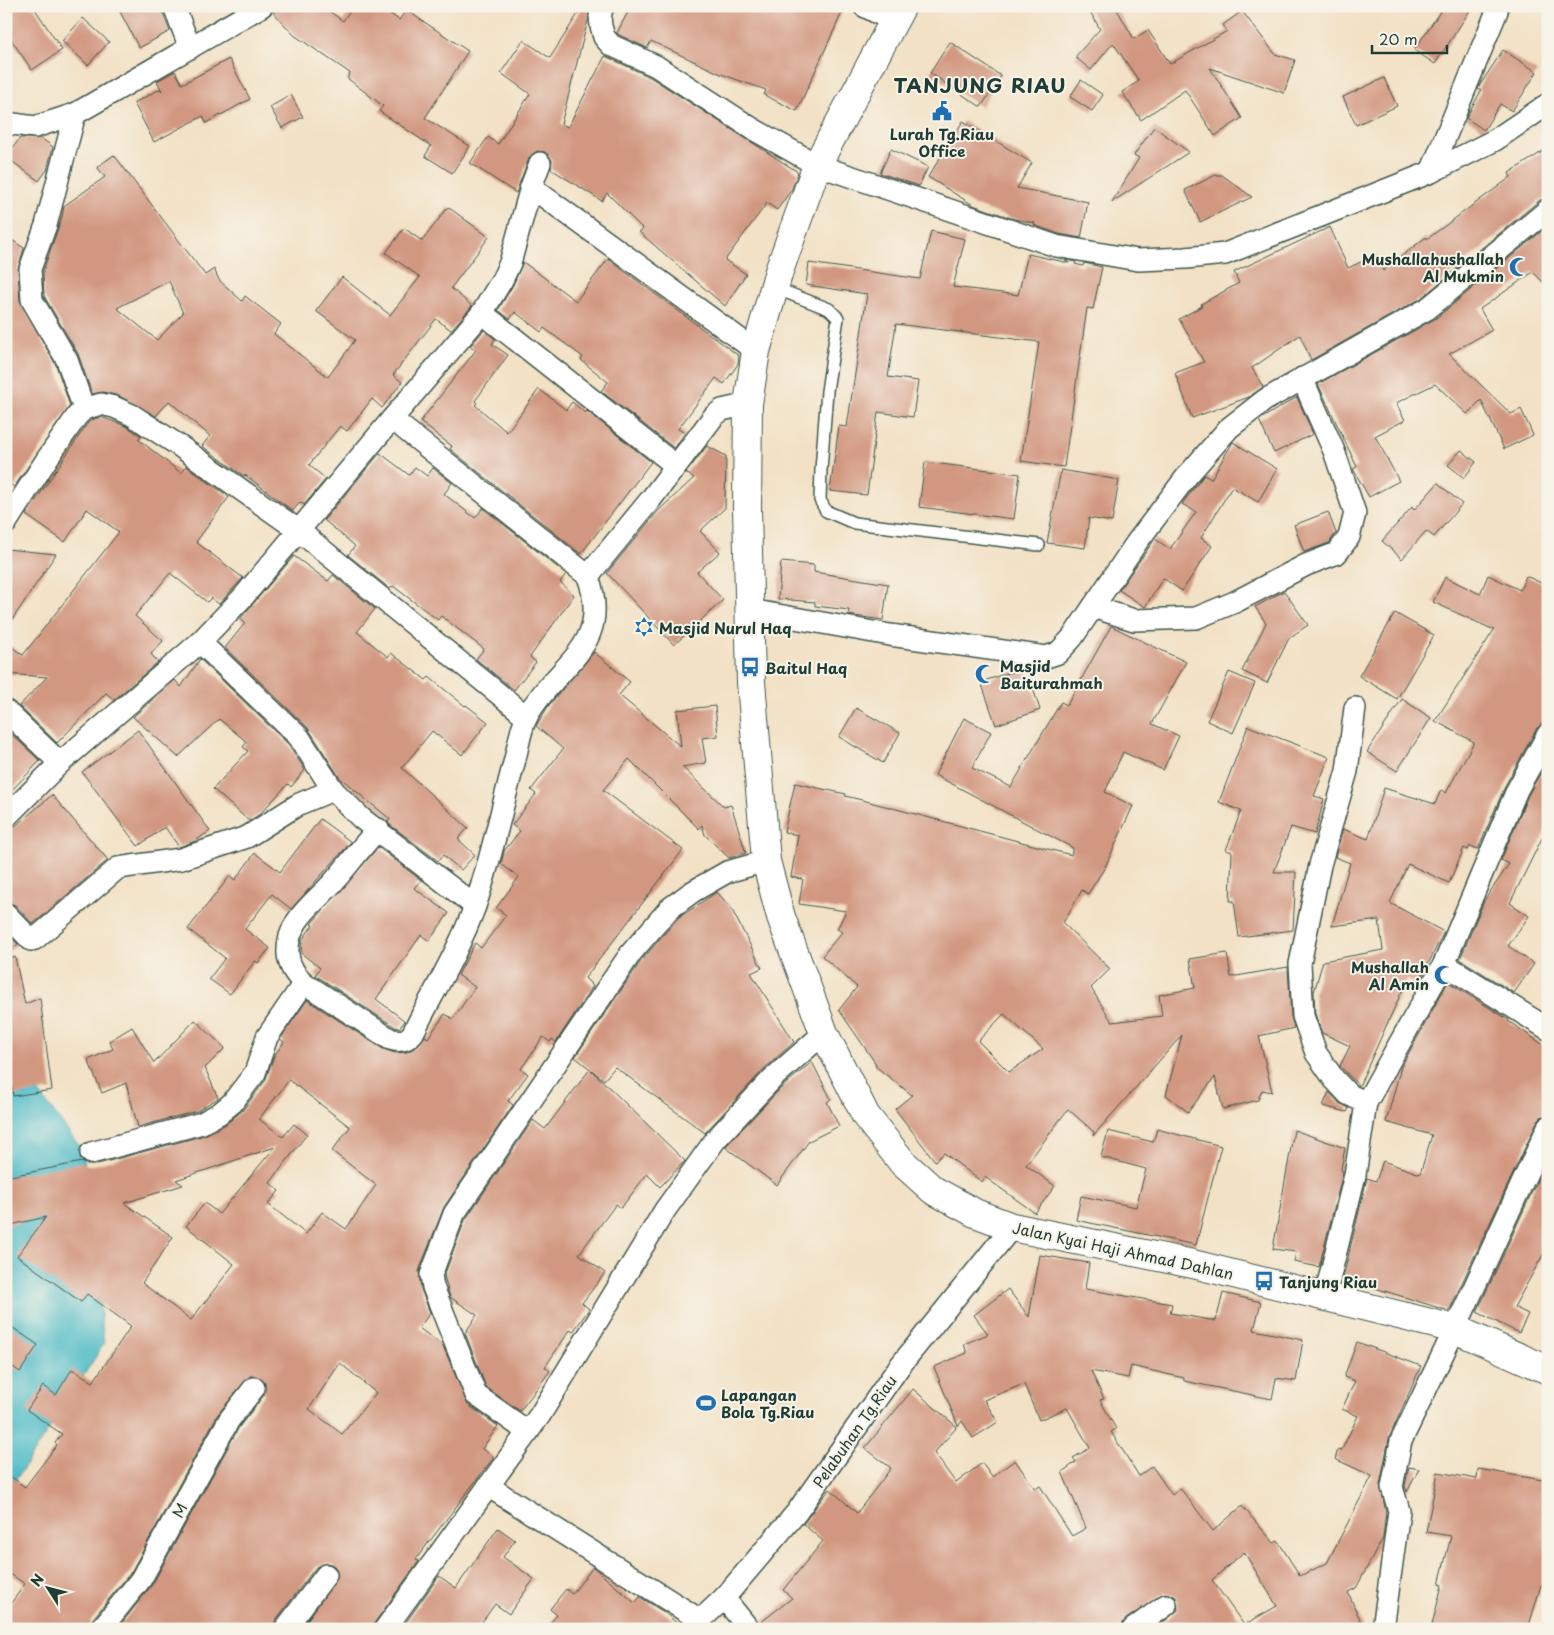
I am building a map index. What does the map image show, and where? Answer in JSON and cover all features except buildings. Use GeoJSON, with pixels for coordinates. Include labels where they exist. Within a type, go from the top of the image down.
{"type":"FeatureCollection","features":[{"type":"Feature","properties":{"kind":"main road","name":"Jalan Kyai Haji Ahmad Dahlan"},"geometry":{"type":"LineString","coordinates":[[897,14],[817,165],[775,288],[756,351],[748,404],[747,507],[750,682],[766,861],[781,917],[824,1033],[866,1116],[903,1164],[933,1190],[975,1213],[1012,1228],[1193,1264],[1455,1330],[1548,1370]]}},
{"type":"Feature","properties":{"kind":"street"},"geometry":{"type":"LineString","coordinates":[[174,6],[190,48]]}},
{"type":"Feature","properties":{"kind":"street"},"geometry":{"type":"LineString","coordinates":[[6,123],[35,127],[75,114],[262,6]]}},
{"type":"Feature","properties":{"kind":"street"},"geometry":{"type":"LineString","coordinates":[[603,6],[600,16],[601,26],[604,37],[611,45],[656,66],[753,129],[817,165],[1056,246],[1138,260],[1225,254],[1431,172],[1495,140],[1548,104]]}},
{"type":"Feature","properties":{"kind":"street"},"geometry":{"type":"LineString","coordinates":[[864,6],[897,14]]}},
{"type":"Feature","properties":{"kind":"street"},"geometry":{"type":"LineString","coordinates":[[1431,172],[1497,11]]}},
{"type":"Feature","properties":{"kind":"street"},"geometry":{"type":"LineString","coordinates":[[75,114],[46,226],[30,269],[32,300],[67,360],[84,409]]}},
{"type":"Feature","properties":{"kind":"street"},"geometry":{"type":"LineString","coordinates":[[6,817],[60,763],[200,642],[244,596],[482,313],[510,263],[530,187],[540,163]]}},
{"type":"Feature","properties":{"kind":"street"},"geometry":{"type":"LineString","coordinates":[[530,187],[756,351]]}},
{"type":"Feature","properties":{"kind":"street"},"geometry":{"type":"LineString","coordinates":[[750,610],[890,635],[1046,657],[1058,653],[1137,542],[1187,476],[1229,428],[1265,400],[1427,310],[1548,210]]}},
{"type":"Feature","properties":{"kind":"street"},"geometry":{"type":"LineString","coordinates":[[482,313],[675,465]]}},
{"type":"Feature","properties":{"kind":"street"},"geometry":{"type":"LineString","coordinates":[[1092,607],[1134,620],[1196,618],[1235,602],[1306,565],[1337,553],[1349,537],[1355,513],[1334,451],[1302,378]]}},
{"type":"Feature","properties":{"kind":"street"},"geometry":{"type":"LineString","coordinates":[[6,523],[47,458],[84,409],[101,404],[132,415],[298,530],[527,717]]}},
{"type":"Feature","properties":{"kind":"street"},"geometry":{"type":"LineString","coordinates":[[588,576],[651,499],[714,416],[722,410],[748,404]]}},
{"type":"Feature","properties":{"kind":"street"},"geometry":{"type":"LineString","coordinates":[[378,829],[335,880],[303,911],[292,929],[288,940],[289,962],[296,976],[304,983],[390,1039],[398,1042],[409,1038],[455,952],[474,906],[527,717],[582,646],[593,628],[596,612],[594,596],[588,576],[392,419]]}},
{"type":"Feature","properties":{"kind":"street"},"geometry":{"type":"LineString","coordinates":[[200,642],[299,737],[333,790],[361,818],[378,829],[474,906]]}},
{"type":"Feature","properties":{"kind":"street"},"geometry":{"type":"LineString","coordinates":[[1355,708],[1347,771],[1320,865],[1300,964],[1303,1016],[1316,1053],[1334,1079],[1348,1094],[1366,1103]]}},
{"type":"Feature","properties":{"kind":"street"},"geometry":{"type":"LineString","coordinates":[[6,711],[60,763]]}},
{"type":"Feature","properties":{"kind":"street"},"geometry":{"type":"LineString","coordinates":[[1325,1296],[1355,1175],[1366,1103],[1444,964],[1517,790],[1548,734]]}},
{"type":"Feature","properties":{"kind":"street"},"geometry":{"type":"LineString","coordinates":[[6,914],[25,936],[31,940],[35,939],[118,868],[181,859],[247,837],[299,804],[333,790]]}},
{"type":"Feature","properties":{"kind":"street"},"geometry":{"type":"LineString","coordinates":[[528,1432],[476,1395],[434,1287],[432,1274],[454,1214],[631,953],[670,909],[692,892],[727,872],[766,861]]}},
{"type":"Feature","properties":{"kind":"street"},"geometry":{"type":"LineString","coordinates":[[1444,964],[1548,1029]]}},
{"type":"Feature","properties":{"kind":"street"},"geometry":{"type":"LineString","coordinates":[[91,1153],[202,1123],[220,1113],[232,1103],[254,1073],[267,1037],[304,983]]}},
{"type":"Feature","properties":{"kind":"street"},"geometry":{"type":"LineString","coordinates":[[385,1629],[528,1432],[665,1210],[716,1139],[773,1078],[824,1033]]}},
{"type":"Feature","properties":{"kind":"street"},"geometry":{"type":"LineString","coordinates":[[1383,1629],[1399,1511],[1392,1487],[1401,1441],[1455,1330],[1548,1126]]}},
{"type":"Feature","properties":{"kind":"street","name":"Pelabuhan Tg.Riau"},"geometry":{"type":"LineString","coordinates":[[696,1624],[724,1598],[798,1512],[899,1367],[1012,1228]]}},
{"type":"Feature","properties":{"kind":"street","name":"M"},"geometry":{"type":"LineString","coordinates":[[101,1629],[141,1579],[229,1420],[254,1388]]}},
{"type":"Feature","properties":{"kind":"street"},"geometry":{"type":"LineString","coordinates":[[488,1486],[696,1624]]}},
{"type":"Feature","properties":{"kind":"street"},"geometry":{"type":"LineString","coordinates":[[285,1629],[326,1575]]}},
{"type":"Feature","properties":{"kind":"street"},"geometry":{"type":"LineString","coordinates":[[724,1598],[749,1629]]}},
{"type":"Feature","properties":{"kind":"street"},"geometry":{"type":"LineString","coordinates":[[1133,1629],[1166,1605]]}},
{"type":"Feature","properties":{"kind":"lane"},"geometry":{"type":"LineString","coordinates":[[775,288],[829,309],[838,318],[828,391],[821,470],[820,500],[826,510],[854,523],[1039,545]]}},
{"type":"Feature","properties":{"kind":"water"},"geometry":{"type":"Polygon","coordinates":[[[6,1049],[83,1151],[104,1344],[6,1495],[6,1049]]]}},
{"type":"Feature","properties":{"kind":"place","name":"Lurah Tg.Riau Office"},"geometry":{"type":"Point","coordinates":[942,111]}},
{"type":"Feature","properties":{"kind":"place","name":"Mushallahushallah Al Mukmin"},"geometry":{"type":"Point","coordinates":[1519,267]}},
{"type":"Feature","properties":{"kind":"place","name":"Masjid Nurul Haq"},"geometry":{"type":"Point","coordinates":[644,627]}},
{"type":"Feature","properties":{"kind":"place","name":"Baitul Haq"},"geometry":{"type":"Point","coordinates":[750,667]}},
{"type":"Feature","properties":{"kind":"place","name":"Masjid Baiturahmah"},"geometry":{"type":"Point","coordinates":[985,674]}},
{"type":"Feature","properties":{"kind":"place","name":"Mushallah Al Amin"},"geometry":{"type":"Point","coordinates":[1444,975]}},
{"type":"Feature","properties":{"kind":"place","name":"Tanjung Riau"},"geometry":{"type":"Point","coordinates":[1264,1281]}},
{"type":"Feature","properties":{"kind":"place","name":"Lapangan Bola Tg.Riau"},"geometry":{"type":"Point","coordinates":[706,1403]}},
{"type":"Feature","properties":{"kind":"district","name":"TANJUNG RIAU"},"geometry":{"type":"Point","coordinates":[980,85]}}]}
